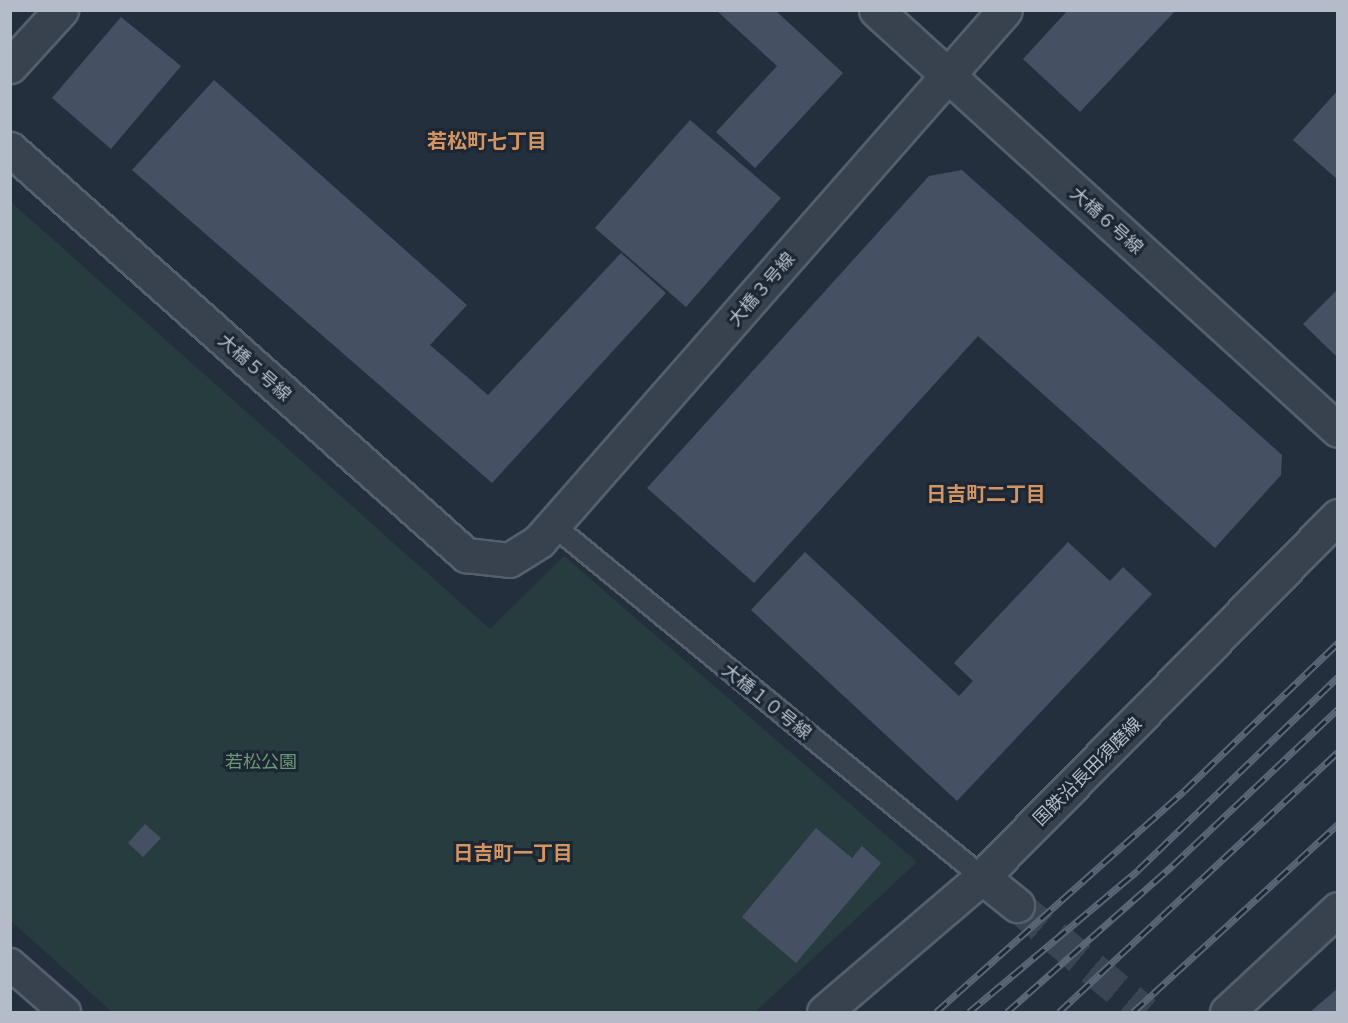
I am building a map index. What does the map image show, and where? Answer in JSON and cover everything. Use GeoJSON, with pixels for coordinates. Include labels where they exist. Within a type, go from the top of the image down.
{"type":"FeatureCollection","features":[{"type":"Feature","properties":{"kind":"street"},"geometry":{"type":"LineString","coordinates":[[10,66],[61,10]]}},
{"type":"Feature","properties":{"kind":"street","name":"大橋６号線"},"geometry":{"type":"LineString","coordinates":[[876,10],[1338,430]]}},
{"type":"Feature","properties":{"kind":"street","name":"大橋３号線"},"geometry":{"type":"LineString","coordinates":[[509,560],[539,541],[1005,10]]}},
{"type":"Feature","properties":{"kind":"street","name":"大橋５号線"},"geometry":{"type":"LineString","coordinates":[[10,149],[466,555],[509,560]]}},
{"type":"Feature","properties":{"kind":"street","name":"国鉄沿長田須磨線"},"geometry":{"type":"LineString","coordinates":[[825,1012],[982,877],[1338,516]]}},
{"type":"Feature","properties":{"kind":"street"},"geometry":{"type":"LineString","coordinates":[[982,877],[1017,905]]}},
{"type":"Feature","properties":{"kind":"street"},"geometry":{"type":"LineString","coordinates":[[1227,1012],[1338,909]]}},
{"type":"Feature","properties":{"kind":"street"},"geometry":{"type":"LineString","coordinates":[[10,964],[65,1012]]}},
{"type":"Feature","properties":{"kind":"lane","name":"大橋１０号線"},"geometry":{"type":"LineString","coordinates":[[553,525],[982,877]]}},
{"type":"Feature","properties":{"kind":"green space","name":"若松公園"},"geometry":{"type":"Polygon","coordinates":[[[11,202],[490,629],[564,556],[917,862],[755,1012],[112,1012],[11,921],[11,202]]]}},
{"type":"Feature","properties":{"kind":"building"},"geometry":{"type":"Polygon","coordinates":[[[716,10],[775,10],[843,73],[755,168],[716,132],[777,66],[716,10]]]}},
{"type":"Feature","properties":{"kind":"building"},"geometry":{"type":"Polygon","coordinates":[[[1068,10],[1176,10],[1080,112],[1023,59],[1068,10]]]}},
{"type":"Feature","properties":{"kind":"building"},"geometry":{"type":"Polygon","coordinates":[[[121,17],[181,66],[111,149],[52,98],[121,17]]]}},
{"type":"Feature","properties":{"kind":"building"},"geometry":{"type":"Polygon","coordinates":[[[214,80],[467,305],[430,345],[488,395],[621,253],[666,293],[492,483],[132,170],[214,80]]]}},
{"type":"Feature","properties":{"kind":"building"},"geometry":{"type":"Polygon","coordinates":[[[1338,90],[1338,180],[1293,140],[1338,90]]]}},
{"type":"Feature","properties":{"kind":"building"},"geometry":{"type":"Polygon","coordinates":[[[690,120],[781,198],[686,307],[595,228],[690,120]]]}},
{"type":"Feature","properties":{"kind":"building"},"geometry":{"type":"Polygon","coordinates":[[[962,170],[1282,455],[1281,475],[1215,548],[978,336],[754,583],[647,488],[929,176],[962,170]]]}},
{"type":"Feature","properties":{"kind":"building"},"geometry":{"type":"Polygon","coordinates":[[[1338,289],[1338,358],[1303,324],[1338,289]]]}},
{"type":"Feature","properties":{"kind":"building"},"geometry":{"type":"Polygon","coordinates":[[[1068,542],[1110,581],[1123,567],[1152,594],[957,801],[751,610],[805,552],[959,696],[973,681],[954,663],[1068,542]]]}},
{"type":"Feature","properties":{"kind":"building"},"geometry":{"type":"Polygon","coordinates":[[[145,824],[161,838],[143,857],[128,843],[145,824]]]}},
{"type":"Feature","properties":{"kind":"building"},"geometry":{"type":"Polygon","coordinates":[[[816,828],[852,858],[862,846],[881,863],[796,963],[742,917],[816,828]]]}},
{"type":"Feature","properties":{"kind":"building"},"geometry":{"type":"Polygon","coordinates":[[[1338,988],[1338,1012],[1310,1012],[1338,988]]]}},
{"type":"Feature","properties":{"kind":"tunnel"},"geometry":{"type":"LineString","coordinates":[[1017,905],[1145,1012]]}},
{"type":"Feature","properties":{"kind":"railway"},"geometry":{"type":"LineString","coordinates":[[936,1012],[1184,791],[1338,643]]}},
{"type":"Feature","properties":{"kind":"railway"},"geometry":{"type":"LineString","coordinates":[[969,1012],[1138,870],[1338,677]]}},
{"type":"Feature","properties":{"kind":"railway"},"geometry":{"type":"LineString","coordinates":[[1007,1012],[1173,865],[1338,709]]}},
{"type":"Feature","properties":{"kind":"railway"},"geometry":{"type":"LineString","coordinates":[[1059,1012],[1338,752]]}},
{"type":"Feature","properties":{"kind":"railway"},"geometry":{"type":"LineString","coordinates":[[1133,1012],[1338,824]]}},
{"type":"Feature","properties":{"kind":"district","name":"若松町七丁目"},"geometry":{"type":"Point","coordinates":[487,140]}},
{"type":"Feature","properties":{"kind":"district","name":"日吉町二丁目"},"geometry":{"type":"Point","coordinates":[986,493]}},
{"type":"Feature","properties":{"kind":"district","name":"日吉町一丁目"},"geometry":{"type":"Point","coordinates":[513,852]}}]}
